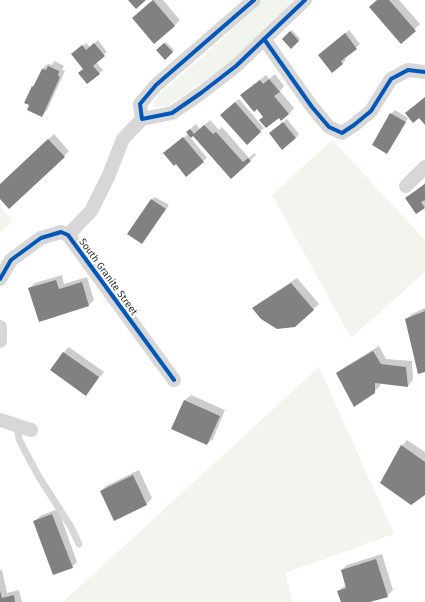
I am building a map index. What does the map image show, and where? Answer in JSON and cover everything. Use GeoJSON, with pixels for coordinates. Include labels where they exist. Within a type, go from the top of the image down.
{"type":"FeatureCollection","features":[{"type":"Feature","properties":{"kind":"street"},"geometry":{"type":"LineString","coordinates":[[142,118],[140,104],[156,85],[254,0]]}},
{"type":"Feature","properties":{"kind":"street"},"geometry":{"type":"LineString","coordinates":[[68,235],[91,211],[108,178],[123,139],[142,118],[172,113],[236,66],[305,0]]}},
{"type":"Feature","properties":{"kind":"street"},"geometry":{"type":"LineString","coordinates":[[264,39],[312,107],[329,127],[342,133],[371,111],[391,79],[408,70],[425,72]]}},
{"type":"Feature","properties":{"kind":"street"},"geometry":{"type":"LineString","coordinates":[[406,186],[425,167]]}},
{"type":"Feature","properties":{"kind":"street","name":"South Granite Street"},"geometry":{"type":"LineString","coordinates":[[0,279],[11,260],[41,238],[60,232],[68,235],[174,380]]}},
{"type":"Feature","properties":{"kind":"street"},"geometry":{"type":"LineString","coordinates":[[0,327],[0,341]]}},
{"type":"Feature","properties":{"kind":"street"},"geometry":{"type":"LineString","coordinates":[[0,420],[31,430]]}},
{"type":"Feature","properties":{"kind":"lane"},"geometry":{"type":"LineString","coordinates":[[17,426],[19,439],[25,451],[39,477],[71,527],[78,544]]}},
{"type":"Feature","properties":{"kind":"shaded area"},"geometry":{"type":"Polygon","coordinates":[[[263,0],[294,0],[268,28],[228,65],[167,106],[156,107],[153,104],[157,96],[205,55],[263,0]]]}},
{"type":"Feature","properties":{"kind":"shaded area"},"geometry":{"type":"Polygon","coordinates":[[[332,140],[425,240],[425,272],[351,338],[272,195],[332,140]]]}},
{"type":"Feature","properties":{"kind":"shaded area"},"geometry":{"type":"Polygon","coordinates":[[[0,207],[13,221],[0,233],[0,207]]]}},
{"type":"Feature","properties":{"kind":"shaded area"},"geometry":{"type":"Polygon","coordinates":[[[319,367],[394,534],[285,573],[293,602],[63,602],[319,367]]]}},
{"type":"Feature","properties":{"kind":"building"},"geometry":{"type":"Polygon","coordinates":[[[128,0],[146,0],[136,9],[128,0]]]}},
{"type":"Feature","properties":{"kind":"building"},"geometry":{"type":"Polygon","coordinates":[[[153,0],[175,26],[154,44],[132,18],[153,0]]]}},
{"type":"Feature","properties":{"kind":"building"},"geometry":{"type":"Polygon","coordinates":[[[377,0],[389,0],[416,31],[401,44],[369,7],[377,0]]]}},
{"type":"Feature","properties":{"kind":"building"},"geometry":{"type":"Polygon","coordinates":[[[290,31],[299,41],[291,49],[282,39],[290,31]]]}},
{"type":"Feature","properties":{"kind":"building"},"geometry":{"type":"Polygon","coordinates":[[[345,33],[357,49],[341,61],[343,64],[332,73],[318,55],[345,33]]]}},
{"type":"Feature","properties":{"kind":"building"},"geometry":{"type":"Polygon","coordinates":[[[94,43],[105,56],[93,66],[100,74],[87,84],[78,73],[83,69],[71,54],[82,45],[86,50],[94,43]]]}},
{"type":"Feature","properties":{"kind":"building"},"geometry":{"type":"Polygon","coordinates":[[[164,43],[173,52],[165,60],[156,50],[164,43]]]}},
{"type":"Feature","properties":{"kind":"building"},"geometry":{"type":"Polygon","coordinates":[[[48,66],[59,71],[58,76],[60,77],[42,117],[27,110],[29,105],[24,103],[42,69],[46,70],[48,66]]]}},
{"type":"Feature","properties":{"kind":"building"},"geometry":{"type":"Polygon","coordinates":[[[269,79],[280,92],[274,96],[289,114],[281,121],[279,118],[266,128],[259,120],[263,117],[257,109],[254,112],[240,95],[260,80],[263,84],[269,79]]]}},
{"type":"Feature","properties":{"kind":"building"},"geometry":{"type":"Polygon","coordinates":[[[425,97],[425,125],[419,118],[413,123],[405,113],[425,97]]]}},
{"type":"Feature","properties":{"kind":"building"},"geometry":{"type":"Polygon","coordinates":[[[235,102],[261,132],[247,145],[220,115],[235,102]]]}},
{"type":"Feature","properties":{"kind":"building"},"geometry":{"type":"Polygon","coordinates":[[[390,113],[406,122],[387,154],[372,145],[390,113]]]}},
{"type":"Feature","properties":{"kind":"building"},"geometry":{"type":"Polygon","coordinates":[[[283,122],[296,138],[282,150],[269,133],[283,122]]]}},
{"type":"Feature","properties":{"kind":"building"},"geometry":{"type":"Polygon","coordinates":[[[204,125],[213,134],[216,132],[243,162],[248,158],[251,161],[231,179],[193,136],[191,138],[186,132],[190,129],[194,134],[204,125]]]}},
{"type":"Feature","properties":{"kind":"building"},"geometry":{"type":"Polygon","coordinates":[[[183,137],[204,162],[186,177],[176,164],[174,166],[163,153],[183,137]]]}},
{"type":"Feature","properties":{"kind":"building"},"geometry":{"type":"Polygon","coordinates":[[[48,139],[65,157],[9,209],[0,199],[0,184],[48,139]]]}},
{"type":"Feature","properties":{"kind":"building"},"geometry":{"type":"Polygon","coordinates":[[[425,184],[425,200],[421,202],[425,208],[416,214],[405,198],[425,184]]]}},
{"type":"Feature","properties":{"kind":"building"},"geometry":{"type":"Polygon","coordinates":[[[151,199],[166,209],[142,244],[127,234],[151,199]]]}},
{"type":"Feature","properties":{"kind":"building"},"geometry":{"type":"Polygon","coordinates":[[[56,280],[59,289],[82,282],[89,306],[39,322],[28,288],[56,280]]]}},
{"type":"Feature","properties":{"kind":"building"},"geometry":{"type":"Polygon","coordinates":[[[291,283],[314,310],[295,327],[277,329],[261,319],[252,308],[291,283]]]}},
{"type":"Feature","properties":{"kind":"building"},"geometry":{"type":"Polygon","coordinates":[[[425,311],[425,372],[418,374],[405,319],[425,311]]]}},
{"type":"Feature","properties":{"kind":"building"},"geometry":{"type":"Polygon","coordinates":[[[373,351],[381,364],[406,367],[408,387],[375,383],[375,393],[354,407],[336,373],[373,351]]]}},
{"type":"Feature","properties":{"kind":"building"},"geometry":{"type":"Polygon","coordinates":[[[63,352],[99,377],[86,396],[50,370],[63,352]]]}},
{"type":"Feature","properties":{"kind":"building"},"geometry":{"type":"Polygon","coordinates":[[[184,400],[220,416],[207,445],[171,429],[184,400]]]}},
{"type":"Feature","properties":{"kind":"building"},"geometry":{"type":"Polygon","coordinates":[[[401,445],[425,462],[425,495],[411,505],[380,483],[401,445]]]}},
{"type":"Feature","properties":{"kind":"building"},"geometry":{"type":"Polygon","coordinates":[[[133,475],[147,505],[114,521],[100,491],[133,475]]]}},
{"type":"Feature","properties":{"kind":"building"},"geometry":{"type":"Polygon","coordinates":[[[52,514],[73,568],[53,575],[33,521],[52,514]]]}},
{"type":"Feature","properties":{"kind":"building"},"geometry":{"type":"Polygon","coordinates":[[[376,559],[388,597],[370,602],[341,602],[337,591],[346,588],[341,570],[376,559]]]}},
{"type":"Feature","properties":{"kind":"building"},"geometry":{"type":"Polygon","coordinates":[[[0,591],[2,598],[14,595],[15,602],[0,602],[0,591]]]}},
{"type":"Feature","properties":{"kind":"cycle path"},"geometry":{"type":"LineString","coordinates":[[254,0],[156,85],[140,104],[142,119],[172,113],[201,93],[236,66],[305,0]]}},
{"type":"Feature","properties":{"kind":"cycle path"},"geometry":{"type":"LineString","coordinates":[[264,39],[312,107],[329,127],[342,133],[371,111],[391,79],[408,70],[425,72]]}},
{"type":"Feature","properties":{"kind":"cycle path"},"geometry":{"type":"LineString","coordinates":[[0,279],[11,260],[41,238],[61,232],[68,235],[174,380]]}}]}
